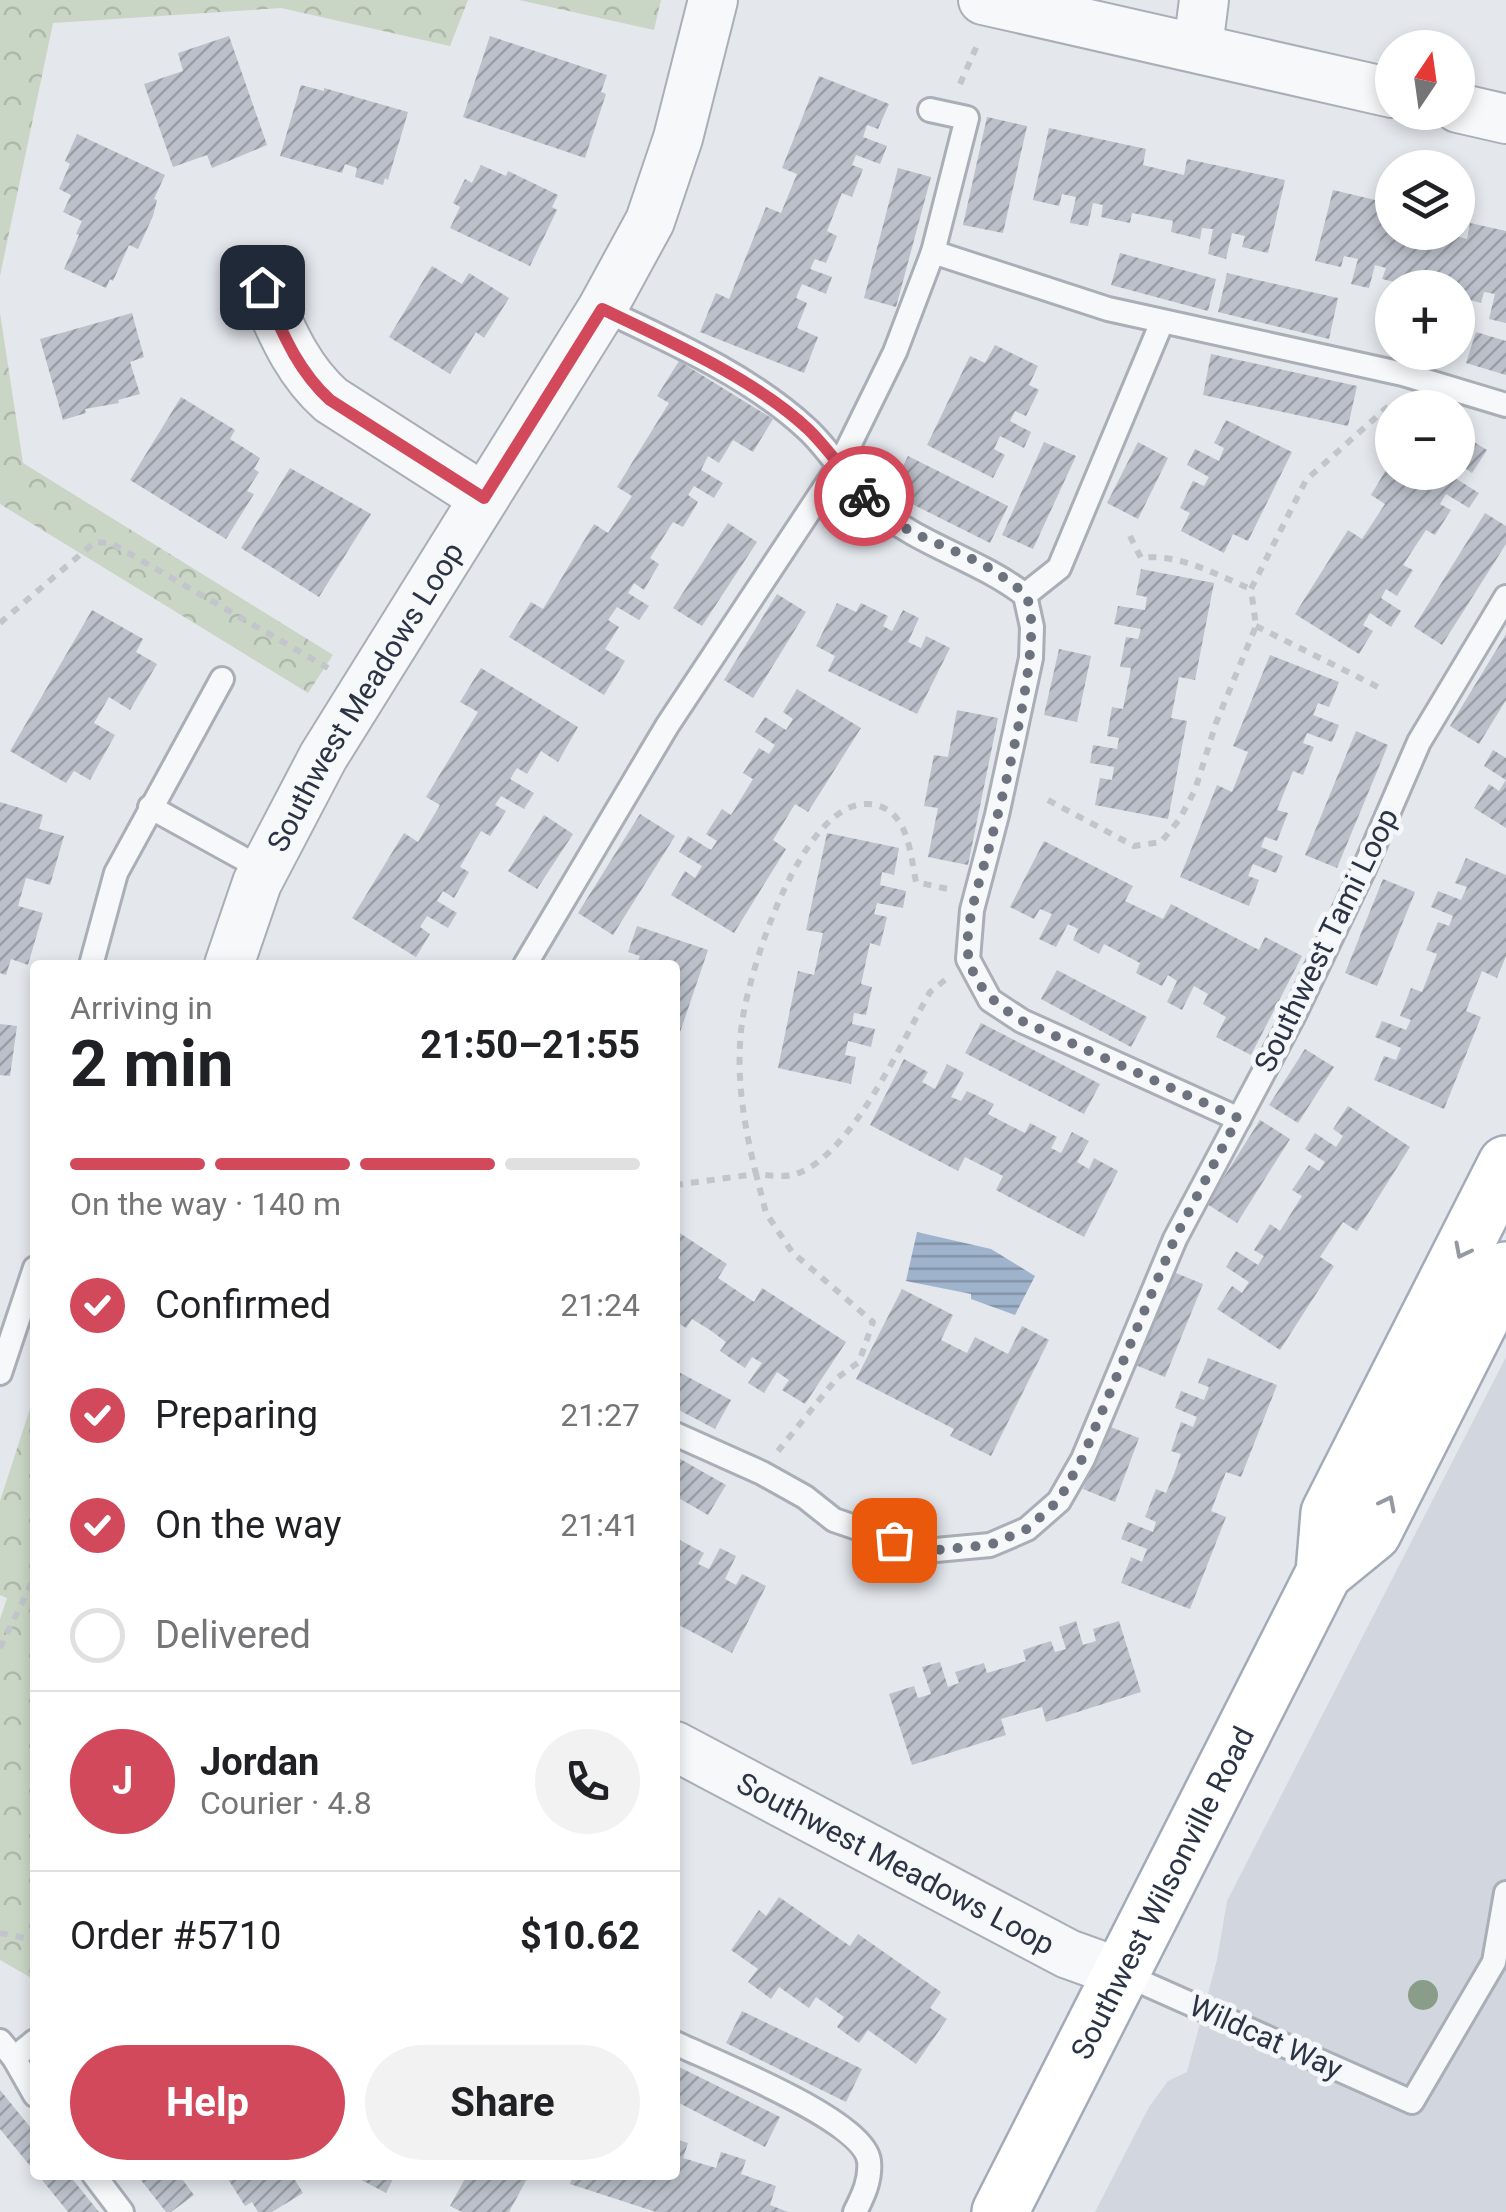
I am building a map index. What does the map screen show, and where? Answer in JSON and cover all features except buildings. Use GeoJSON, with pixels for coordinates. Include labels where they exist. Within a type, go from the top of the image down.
{"type":"FeatureCollection","features":[{"type":"Feature","properties":{"kind":"main road","name":"Southwest Wilsonville Road"},"geometry":{"type":"LineString","coordinates":[[1000,2212],[1324,1573],[1329,1513],[1506,1164]]}},
{"type":"Feature","properties":{"kind":"main road","name":"Southwest Wilsonville Road"},"geometry":{"type":"LineString","coordinates":[[1324,1573],[1373,1533],[1506,1270]]}},
{"type":"Feature","properties":{"kind":"street","name":"Southwest Meadows Loop"},"geometry":{"type":"LineString","coordinates":[[230,960],[239,928],[264,870],[323,756],[602,309],[650,221],[665,183],[712,0]]}},
{"type":"Feature","properties":{"kind":"street"},"geometry":{"type":"LineString","coordinates":[[1198,47],[1204,0]]}},
{"type":"Feature","properties":{"kind":"street"},"geometry":{"type":"LineString","coordinates":[[989,1],[1375,89]]}},
{"type":"Feature","properties":{"kind":"street"},"geometry":{"type":"LineString","coordinates":[[1475,112],[1506,119]]}},
{"type":"Feature","properties":{"kind":"street"},"geometry":{"type":"LineString","coordinates":[[262,287],[296,360],[311,382],[330,400],[484,498]]}},
{"type":"Feature","properties":{"kind":"street","name":"Southwest Meadows Loop"},"geometry":{"type":"LineString","coordinates":[[680,1749],[1068,1954],[1120,1973]]}},
{"type":"Feature","properties":{"kind":"lane"},"geometry":{"type":"LineString","coordinates":[[529,960],[667,726],[839,466],[894,352],[933,252],[967,118],[939,112]]}},
{"type":"Feature","properties":{"kind":"lane"},"geometry":{"type":"LineString","coordinates":[[933,252],[1108,309],[1417,378],[1506,405]]}},
{"type":"Feature","properties":{"kind":"lane"},"geometry":{"type":"LineString","coordinates":[[602,309],[672,342],[768,398],[808,430],[871,504],[906,530],[997,573],[1025,594],[1032,627],[1031,658],[976,895],[968,959],[990,1000],[1022,1021],[1238,1118]]}},
{"type":"Feature","properties":{"kind":"lane"},"geometry":{"type":"LineString","coordinates":[[1025,594],[1059,568],[1162,322]]}},
{"type":"Feature","properties":{"kind":"lane","name":"Southwest Tami Loop"},"geometry":{"type":"LineString","coordinates":[[680,1436],[762,1474],[804,1497],[834,1520],[925,1551],[990,1545],[1027,1529],[1059,1500],[1082,1459],[1175,1238],[1294,1017],[1418,742],[1506,597]]}},
{"type":"Feature","properties":{"kind":"lane"},"geometry":{"type":"LineString","coordinates":[[92,960],[116,873],[222,678]]}},
{"type":"Feature","properties":{"kind":"lane"},"geometry":{"type":"LineString","coordinates":[[150,807],[264,870]]}},
{"type":"Feature","properties":{"kind":"lane"},"geometry":{"type":"LineString","coordinates":[[0,1373],[30,1283]]}},
{"type":"Feature","properties":{"kind":"lane","name":"Wildcat Way"},"geometry":{"type":"LineString","coordinates":[[1120,1973],[1412,2102],[1494,1962],[1506,1893]]}},
{"type":"Feature","properties":{"kind":"lane"},"geometry":{"type":"LineString","coordinates":[[680,2045],[822,2112],[856,2137],[869,2158],[866,2191],[854,2212]]}},
{"type":"Feature","properties":{"kind":"lane"},"geometry":{"type":"LineString","coordinates":[[7,2050],[30,2087]]}},
{"type":"Feature","properties":{"kind":"lane"},"geometry":{"type":"LineString","coordinates":[[98,2180],[122,2212]]}},
{"type":"Feature","properties":{"kind":"path"},"geometry":{"type":"LineString","coordinates":[[939,112],[989,1]]}},
{"type":"Feature","properties":{"kind":"path"},"geometry":{"type":"LineString","coordinates":[[1048,800],[1134,846],[1162,842],[1194,790],[1216,723],[1256,626],[1251,588],[1306,480],[1417,378]]}},
{"type":"Feature","properties":{"kind":"path"},"geometry":{"type":"LineString","coordinates":[[1130,536],[1141,558],[1161,555],[1251,588]]}},
{"type":"Feature","properties":{"kind":"path"},"geometry":{"type":"LineString","coordinates":[[0,623],[95,542],[110,543],[364,688]]}},
{"type":"Feature","properties":{"kind":"path"},"geometry":{"type":"LineString","coordinates":[[1256,626],[1378,686]]}},
{"type":"Feature","properties":{"kind":"path"},"geometry":{"type":"LineString","coordinates":[[762,1474],[812,1406],[837,1378],[859,1362],[873,1322],[792,1252],[766,1213],[741,1110],[742,1022],[764,940],[793,869],[824,824],[841,810],[865,804],[893,813],[907,834],[916,882],[976,895]]}},
{"type":"Feature","properties":{"kind":"path"},"geometry":{"type":"LineString","coordinates":[[680,1184],[756,1174],[795,1175],[830,1151],[859,1118],[930,992],[968,959]]}},
{"type":"Feature","properties":{"kind":"path"},"geometry":{"type":"LineString","coordinates":[[0,1648],[30,1586]]}},
{"type":"Feature","properties":{"kind":"path"},"geometry":{"type":"LineString","coordinates":[[0,1933],[30,1939]]}},
{"type":"Feature","properties":{"kind":"shaded area"},"geometry":{"type":"Polygon","coordinates":[[[1506,1357],[1506,2212],[1095,2212],[1149,2107],[1168,2081],[1187,2072],[1217,1960],[1227,1901],[1506,1357]]]}},
{"type":"Feature","properties":{"kind":"green space"},"geometry":{"type":"Polygon","coordinates":[[[0,0],[468,0],[450,46],[281,8],[53,23],[0,276],[0,0]]]}},
{"type":"Feature","properties":{"kind":"green space"},"geometry":{"type":"Polygon","coordinates":[[[519,0],[661,0],[654,30],[519,0]]]}},
{"type":"Feature","properties":{"kind":"green space"},"geometry":{"type":"Polygon","coordinates":[[[0,313],[23,463],[333,655],[308,693],[0,504],[0,313]]]}},
{"type":"Feature","properties":{"kind":"green space"},"geometry":{"type":"Polygon","coordinates":[[[30,1408],[30,1977],[0,1960],[0,1619],[7,1598],[0,1595],[0,1501],[30,1408]]]}},
{"type":"Feature","properties":{"kind":"water"},"geometry":{"type":"Polygon","coordinates":[[[917,1232],[991,1249],[1035,1276],[1015,1315],[971,1299],[971,1294],[906,1281],[917,1232]]]}},
{"type":"Feature","properties":{"kind":"way so far"},"geometry":{"type":"LineString","coordinates":[[864,496],[906,530],[997,573],[1025,594],[1032,627],[1031,658],[972,910],[968,959],[990,1000],[1022,1021],[1238,1118],[1175,1238],[1082,1459],[1059,1500],[1027,1529],[990,1545],[925,1551],[894,1540]]}},
{"type":"Feature","properties":{"kind":"route"},"geometry":{"type":"LineString","coordinates":[[262,287],[296,360],[311,382],[330,400],[484,498],[602,309],[672,342],[768,398],[808,430],[864,496]]}}]}
